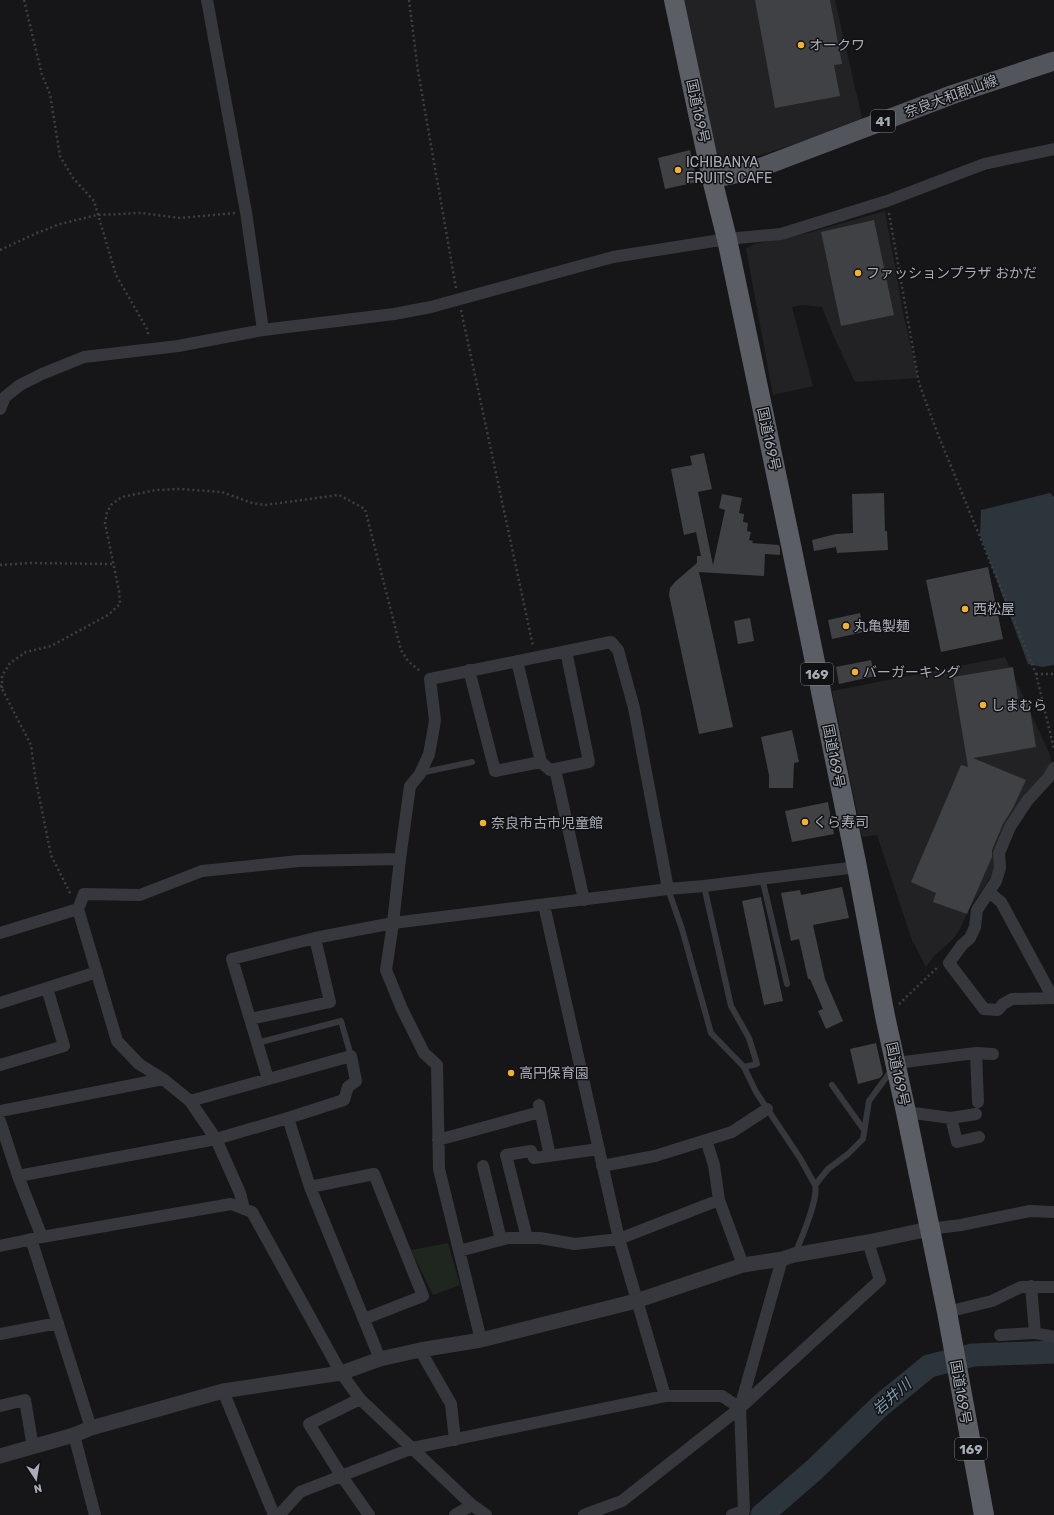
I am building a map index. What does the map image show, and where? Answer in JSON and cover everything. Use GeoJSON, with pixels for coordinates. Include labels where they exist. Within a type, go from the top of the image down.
{"type":"FeatureCollection","features":[{"type":"Feature","properties":{"kind":"highway","name":"国道169号"},"geometry":{"type":"LineString","coordinates":[[674,0],[712,179],[727,239],[791,545],[885,1016],[947,1312],[984,1515]]}},
{"type":"Feature","properties":{"kind":"main road","name":"奈良大和郡山線"},"geometry":{"type":"LineString","coordinates":[[712,179],[754,170],[954,94],[1054,60]]}},
{"type":"Feature","properties":{"kind":"street"},"geometry":{"type":"LineString","coordinates":[[207,0],[246,212],[263,330]]}},
{"type":"Feature","properties":{"kind":"street"},"geometry":{"type":"LineString","coordinates":[[0,409],[5,397],[13,390],[26,382],[84,357],[178,346],[263,330],[394,314],[431,306],[614,257],[727,239],[781,234],[887,201],[984,164],[1054,149]]}},
{"type":"Feature","properties":{"kind":"street"},"geometry":{"type":"LineString","coordinates":[[481,1340],[439,1169],[437,1065],[424,1053],[402,1009],[386,970],[410,786],[420,774],[429,754],[435,720],[430,679],[611,642],[618,650],[634,708],[668,890]]}},
{"type":"Feature","properties":{"kind":"street"},"geometry":{"type":"LineString","coordinates":[[517,661],[541,762],[550,770],[555,769],[589,762],[566,651]]}},
{"type":"Feature","properties":{"kind":"street"},"geometry":{"type":"LineString","coordinates":[[469,670],[495,771],[541,762]]}},
{"type":"Feature","properties":{"kind":"street"},"geometry":{"type":"LineString","coordinates":[[989,892],[1001,902],[1054,998],[1012,999],[1003,1004],[998,1010],[984,1009],[948,963],[962,945],[970,938],[975,927],[977,910],[996,881],[1000,868],[1000,853],[1010,827],[1027,801],[1048,778],[1054,768]]}},
{"type":"Feature","properties":{"kind":"street"},"geometry":{"type":"LineString","coordinates":[[555,769],[584,900]]}},
{"type":"Feature","properties":{"kind":"street"},"geometry":{"type":"LineString","coordinates":[[244,1208],[240,1193],[216,1139],[190,1101],[163,1079],[139,1064],[117,1041],[78,909],[84,894],[140,895],[202,872],[299,861],[400,859]]}},
{"type":"Feature","properties":{"kind":"street"},"geometry":{"type":"LineString","coordinates":[[268,1079],[256,1044],[232,959],[315,938],[393,923],[856,867]]}},
{"type":"Feature","properties":{"kind":"street"},"geometry":{"type":"LineString","coordinates":[[544,905],[619,1239],[665,1396]]}},
{"type":"Feature","properties":{"kind":"street"},"geometry":{"type":"LineString","coordinates":[[0,933],[78,909]]}},
{"type":"Feature","properties":{"kind":"street"},"geometry":{"type":"LineString","coordinates":[[250,1019],[330,1002],[315,938]]}},
{"type":"Feature","properties":{"kind":"street"},"geometry":{"type":"LineString","coordinates":[[0,1003],[97,972]]}},
{"type":"Feature","properties":{"kind":"street"},"geometry":{"type":"LineString","coordinates":[[0,1065],[64,1046],[47,988]]}},
{"type":"Feature","properties":{"kind":"street"},"geometry":{"type":"LineString","coordinates":[[906,1112],[951,1118],[977,1108],[976,1053]]}},
{"type":"Feature","properties":{"kind":"street"},"geometry":{"type":"LineString","coordinates":[[896,1063],[976,1053],[993,1054]]}},
{"type":"Feature","properties":{"kind":"street"},"geometry":{"type":"LineString","coordinates":[[18,1176],[216,1139],[344,1100],[348,1087],[356,1081],[351,1056],[190,1101]]}},
{"type":"Feature","properties":{"kind":"street"},"geometry":{"type":"LineString","coordinates":[[0,1111],[163,1079]]}},
{"type":"Feature","properties":{"kind":"street"},"geometry":{"type":"LineString","coordinates":[[438,1140],[539,1109],[550,1156]]}},
{"type":"Feature","properties":{"kind":"street"},"geometry":{"type":"LineString","coordinates":[[602,1166],[655,1156],[732,1132],[767,1109]]}},
{"type":"Feature","properties":{"kind":"street"},"geometry":{"type":"LineString","coordinates":[[288,1118],[310,1187],[380,1360]]}},
{"type":"Feature","properties":{"kind":"street"},"geometry":{"type":"LineString","coordinates":[[951,1118],[957,1142],[979,1137]]}},
{"type":"Feature","properties":{"kind":"street"},"geometry":{"type":"LineString","coordinates":[[0,1121],[37,1238],[58,1323],[91,1428]]}},
{"type":"Feature","properties":{"kind":"street"},"geometry":{"type":"LineString","coordinates":[[706,1140],[714,1165],[719,1200],[744,1265]]}},
{"type":"Feature","properties":{"kind":"street"},"geometry":{"type":"LineString","coordinates":[[527,1238],[506,1155],[531,1151],[534,1158],[599,1149]]}},
{"type":"Feature","properties":{"kind":"street"},"geometry":{"type":"LineString","coordinates":[[483,1166],[501,1240]]}},
{"type":"Feature","properties":{"kind":"street"},"geometry":{"type":"LineString","coordinates":[[310,1187],[374,1174],[423,1296],[364,1319]]}},
{"type":"Feature","properties":{"kind":"street"},"geometry":{"type":"LineString","coordinates":[[459,1251],[508,1238],[540,1238],[575,1244],[619,1239],[719,1200]]}},
{"type":"Feature","properties":{"kind":"street"},"geometry":{"type":"LineString","coordinates":[[0,1246],[37,1238],[231,1204],[252,1212],[341,1373],[360,1399],[472,1504],[486,1515]]}},
{"type":"Feature","properties":{"kind":"street"},"geometry":{"type":"LineString","coordinates":[[0,1456],[74,1435],[91,1428],[224,1391],[341,1373],[380,1360],[420,1350],[481,1340],[636,1301],[744,1265],[1030,1211],[1054,1212]]}},
{"type":"Feature","properties":{"kind":"street"},"geometry":{"type":"LineString","coordinates":[[584,1515],[622,1501],[740,1408],[880,1280],[868,1242]]}},
{"type":"Feature","properties":{"kind":"street"},"geometry":{"type":"LineString","coordinates":[[732,1515],[747,1513],[740,1408],[788,1257]]}},
{"type":"Feature","properties":{"kind":"street"},"geometry":{"type":"LineString","coordinates":[[1032,1286],[1035,1333]]}},
{"type":"Feature","properties":{"kind":"street"},"geometry":{"type":"LineString","coordinates":[[947,1312],[992,1302],[1021,1287],[1054,1287]]}},
{"type":"Feature","properties":{"kind":"street"},"geometry":{"type":"LineString","coordinates":[[0,1334],[58,1323]]}},
{"type":"Feature","properties":{"kind":"street"},"geometry":{"type":"LineString","coordinates":[[1000,1335],[1035,1333],[1054,1337]]}},
{"type":"Feature","properties":{"kind":"street"},"geometry":{"type":"LineString","coordinates":[[420,1350],[451,1404],[455,1440]]}},
{"type":"Feature","properties":{"kind":"street"},"geometry":{"type":"LineString","coordinates":[[224,1391],[274,1515]]}},
{"type":"Feature","properties":{"kind":"street"},"geometry":{"type":"LineString","coordinates":[[279,1515],[300,1492],[413,1448],[665,1396],[722,1396],[740,1408]]}},
{"type":"Feature","properties":{"kind":"street"},"geometry":{"type":"LineString","coordinates":[[360,1399],[309,1424],[341,1475],[369,1515]]}},
{"type":"Feature","properties":{"kind":"street"},"geometry":{"type":"LineString","coordinates":[[0,1406],[25,1400],[33,1447]]}},
{"type":"Feature","properties":{"kind":"street"},"geometry":{"type":"LineString","coordinates":[[74,1435],[95,1515]]}},
{"type":"Feature","properties":{"kind":"street"},"geometry":{"type":"LineString","coordinates":[[455,1515],[472,1504]]}},
{"type":"Feature","properties":{"kind":"lane"},"geometry":{"type":"LineString","coordinates":[[420,774],[472,762]]}},
{"type":"Feature","properties":{"kind":"lane"},"geometry":{"type":"LineString","coordinates":[[762,878],[787,984]]}},
{"type":"Feature","properties":{"kind":"lane"},"geometry":{"type":"LineString","coordinates":[[704,886],[731,1006],[749,1038],[757,1064],[744,1067]]}},
{"type":"Feature","properties":{"kind":"lane"},"geometry":{"type":"LineString","coordinates":[[668,890],[682,929],[711,1033],[744,1067],[756,1092],[800,1158],[815,1185],[816,1190],[809,1217],[788,1257]]}},
{"type":"Feature","properties":{"kind":"lane"},"geometry":{"type":"LineString","coordinates":[[256,1044],[342,1021],[351,1056]]}},
{"type":"Feature","properties":{"kind":"lane"},"geometry":{"type":"LineString","coordinates":[[815,1185],[828,1169],[848,1154],[863,1139],[869,1101],[888,1077],[896,1063]]}},
{"type":"Feature","properties":{"kind":"lane"},"geometry":{"type":"LineString","coordinates":[[832,1085],[864,1130]]}},
{"type":"Feature","properties":{"kind":"path"},"geometry":{"type":"LineString","coordinates":[[24,0],[42,75],[50,94],[60,156],[73,178],[94,201],[116,275],[147,330],[153,349]]}},
{"type":"Feature","properties":{"kind":"path"},"geometry":{"type":"LineString","coordinates":[[409,0],[418,71],[458,298],[535,657]]}},
{"type":"Feature","properties":{"kind":"path"},"geometry":{"type":"LineString","coordinates":[[887,201],[919,383],[937,432],[1036,674],[1054,749]]}},
{"type":"Feature","properties":{"kind":"path"},"geometry":{"type":"LineString","coordinates":[[0,250],[60,224],[97,215],[140,213],[180,218],[246,212]]}},
{"type":"Feature","properties":{"kind":"path"},"geometry":{"type":"LineString","coordinates":[[2,688],[2,676],[10,663],[26,652],[51,646],[108,615],[120,604],[119,591],[112,564],[105,522],[107,512],[112,504],[122,497],[156,490],[180,489],[222,492],[252,503],[265,504],[339,495],[364,509],[401,650],[408,661],[430,679]]}},
{"type":"Feature","properties":{"kind":"path"},"geometry":{"type":"LineString","coordinates":[[0,565],[30,562],[112,564]]}},
{"type":"Feature","properties":{"kind":"path"},"geometry":{"type":"LineString","coordinates":[[1036,674],[1054,674]]}},
{"type":"Feature","properties":{"kind":"path"},"geometry":{"type":"LineString","coordinates":[[0,685],[31,745],[35,776],[51,855],[78,909]]}},
{"type":"Feature","properties":{"kind":"path"},"geometry":{"type":"LineString","coordinates":[[885,1016],[944,962],[948,963]]}},
{"type":"Feature","properties":{"kind":"shaded area"},"geometry":{"type":"Polygon","coordinates":[[[683,0],[835,0],[863,122],[729,165],[719,160],[714,155],[683,0]]]}},
{"type":"Feature","properties":{"kind":"shaded area"},"geometry":{"type":"Polygon","coordinates":[[[885,211],[904,317],[918,378],[855,382],[822,307],[802,305],[792,307],[813,386],[773,395],[746,249],[754,244],[812,232],[885,211]]]}},
{"type":"Feature","properties":{"kind":"shaded area"},"geometry":{"type":"Polygon","coordinates":[[[1050,493],[1054,497],[1054,665],[1042,667],[1028,664],[980,535],[981,510],[1050,493]]]}},
{"type":"Feature","properties":{"kind":"shaded area"},"geometry":{"type":"Polygon","coordinates":[[[1005,657],[1050,755],[1051,763],[1036,785],[994,871],[970,907],[960,929],[953,939],[934,956],[926,967],[912,940],[877,835],[862,837],[832,691],[1005,657]]]}},
{"type":"Feature","properties":{"kind":"shaded area"},"geometry":{"type":"Polygon","coordinates":[[[448,1243],[460,1285],[433,1295],[411,1250],[448,1243]]]}},
{"type":"Feature","properties":{"kind":"building"},"geometry":{"type":"Polygon","coordinates":[[[755,0],[830,0],[842,64],[834,65],[840,96],[775,108],[755,0]]]}},
{"type":"Feature","properties":{"kind":"building","name":"ICHIBANYA FRUITS CAFE"},"geometry":{"type":"Polygon","coordinates":[[[690,150],[697,182],[665,189],[658,158],[690,150]]]}},
{"type":"Feature","properties":{"kind":"building","name":"ファッションプラザ おかだ"},"geometry":{"type":"Polygon","coordinates":[[[874,220],[894,315],[841,326],[821,232],[874,220]]]}},
{"type":"Feature","properties":{"kind":"building"},"geometry":{"type":"Polygon","coordinates":[[[704,453],[712,489],[698,492],[713,565],[725,510],[719,508],[722,494],[742,498],[739,513],[744,514],[743,522],[748,523],[747,531],[751,532],[749,540],[753,541],[752,543],[779,545],[780,555],[765,554],[764,576],[699,572],[733,727],[699,734],[669,595],[670,588],[697,563],[697,556],[701,556],[696,532],[684,535],[671,469],[692,465],[690,456],[704,453]]]}},
{"type":"Feature","properties":{"kind":"building"},"geometry":{"type":"Polygon","coordinates":[[[884,493],[885,531],[887,531],[888,550],[837,553],[836,547],[814,551],[812,540],[836,534],[853,533],[852,494],[884,493]]]}},
{"type":"Feature","properties":{"kind":"building","name":"西松屋"},"geometry":{"type":"Polygon","coordinates":[[[988,567],[1003,639],[941,652],[926,580],[988,567]]]}},
{"type":"Feature","properties":{"kind":"building","name":"丸亀製麺"},"geometry":{"type":"Polygon","coordinates":[[[860,613],[864,632],[832,639],[828,620],[860,613]]]}},
{"type":"Feature","properties":{"kind":"building"},"geometry":{"type":"Polygon","coordinates":[[[750,618],[754,641],[738,644],[734,621],[750,618]]]}},
{"type":"Feature","properties":{"kind":"building","name":"バーガーキング"},"geometry":{"type":"Polygon","coordinates":[[[871,660],[875,676],[839,684],[836,667],[871,660]]]}},
{"type":"Feature","properties":{"kind":"building"},"geometry":{"type":"Polygon","coordinates":[[[1013,667],[1019,704],[1029,703],[1036,747],[973,758],[1026,780],[1013,808],[1003,824],[992,850],[992,857],[967,914],[933,902],[936,893],[911,882],[961,765],[968,767],[953,677],[1013,667]]]}},
{"type":"Feature","properties":{"kind":"building"},"geometry":{"type":"Polygon","coordinates":[[[792,730],[799,762],[794,763],[793,788],[769,788],[769,775],[761,737],[792,730]]]}},
{"type":"Feature","properties":{"kind":"building","name":"くら寿司"},"geometry":{"type":"Polygon","coordinates":[[[828,802],[834,834],[792,842],[785,811],[828,802]]]}},
{"type":"Feature","properties":{"kind":"building"},"geometry":{"type":"Polygon","coordinates":[[[842,887],[849,918],[813,925],[825,979],[843,1021],[826,1029],[818,1011],[823,1009],[810,979],[808,979],[799,939],[791,941],[781,893],[800,890],[801,895],[842,887]]]}},
{"type":"Feature","properties":{"kind":"building"},"geometry":{"type":"Polygon","coordinates":[[[761,897],[783,1001],[764,1005],[742,901],[761,897]]]}},
{"type":"Feature","properties":{"kind":"building"},"geometry":{"type":"Polygon","coordinates":[[[876,1043],[883,1074],[880,1078],[858,1084],[850,1049],[876,1043]]]}},
{"type":"Feature","properties":{"kind":"waterway","name":"岩井川"},"geometry":{"type":"LineString","coordinates":[[762,1515],[814,1470],[880,1406],[929,1366],[973,1355],[1054,1352]]}},
{"type":"Feature","properties":{"kind":"place","name":"オークワ"},"geometry":{"type":"Point","coordinates":[801,45]}},
{"type":"Feature","properties":{"kind":"place","name":"ICHIBANYA FRUITS CAFE"},"geometry":{"type":"Point","coordinates":[678,170]}},
{"type":"Feature","properties":{"kind":"place","name":"ファッションプラザ おかだ"},"geometry":{"type":"Point","coordinates":[858,273]}},
{"type":"Feature","properties":{"kind":"place","name":"西松屋"},"geometry":{"type":"Point","coordinates":[965,609]}},
{"type":"Feature","properties":{"kind":"place","name":"丸亀製麺"},"geometry":{"type":"Point","coordinates":[846,626]}},
{"type":"Feature","properties":{"kind":"place","name":"バーガーキング"},"geometry":{"type":"Point","coordinates":[855,672]}},
{"type":"Feature","properties":{"kind":"place","name":"しまむら"},"geometry":{"type":"Point","coordinates":[983,705]}},
{"type":"Feature","properties":{"kind":"place","name":"くら寿司"},"geometry":{"type":"Point","coordinates":[805,822]}},
{"type":"Feature","properties":{"kind":"place","name":"奈良市古市児童館"},"geometry":{"type":"Point","coordinates":[483,823]}},
{"type":"Feature","properties":{"kind":"place","name":"高円保育園"},"geometry":{"type":"Point","coordinates":[511,1073]}}]}
